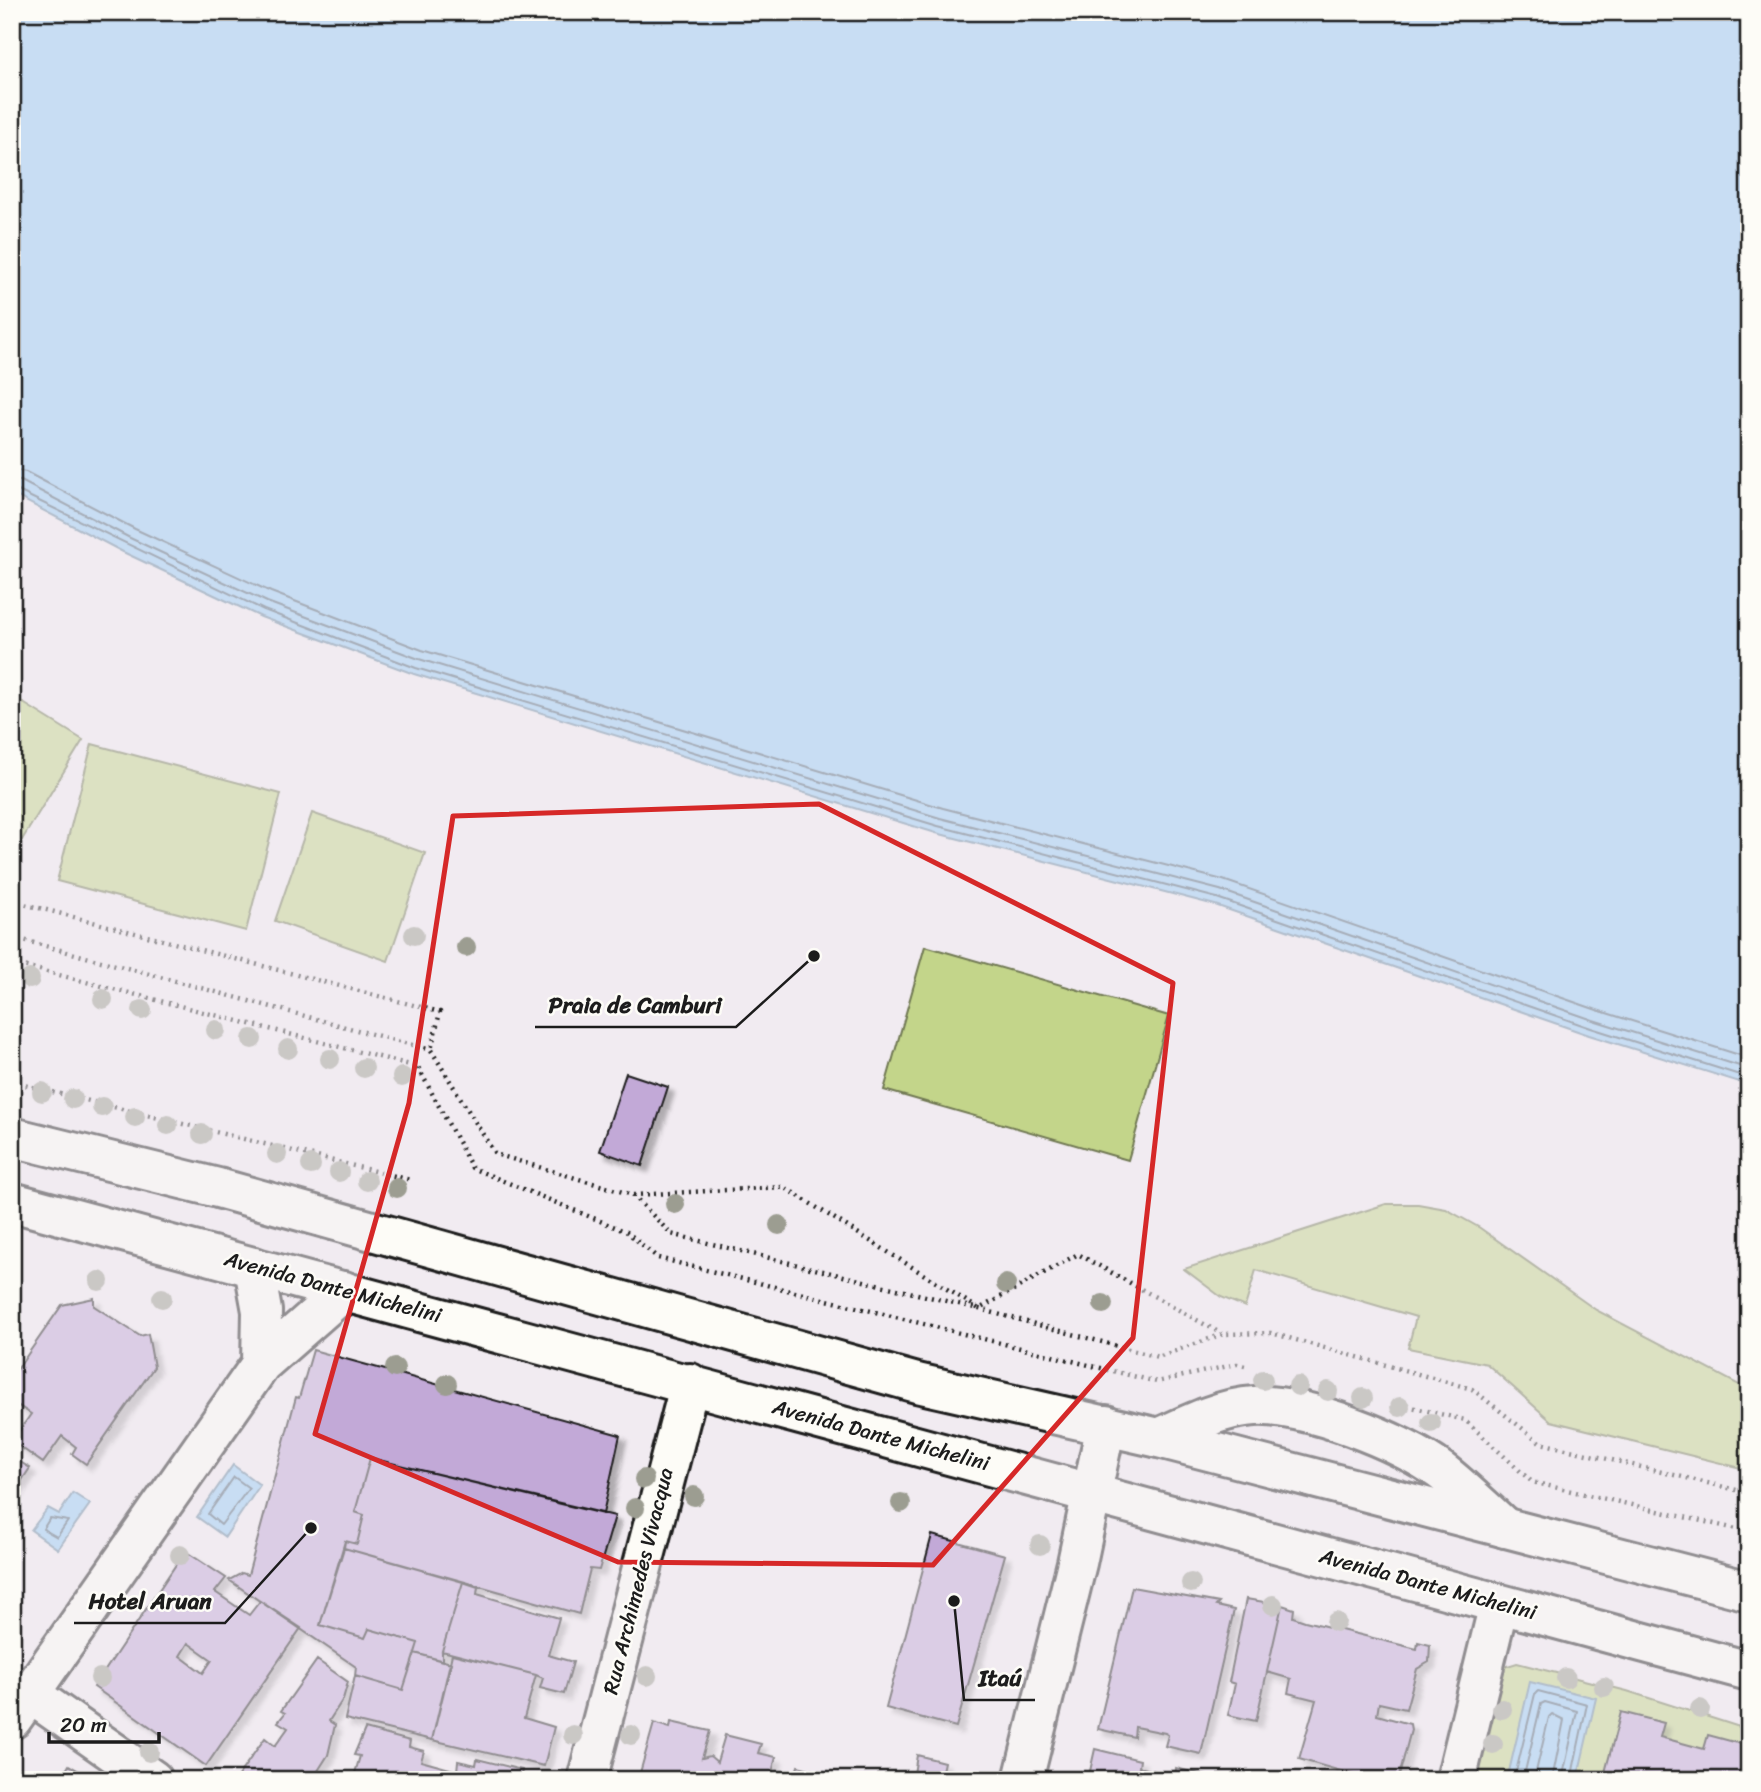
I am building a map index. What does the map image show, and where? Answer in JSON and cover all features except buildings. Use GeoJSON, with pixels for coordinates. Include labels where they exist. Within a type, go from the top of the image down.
{"type":"FeatureCollection","features":[{"type":"Feature","properties":{"kind":"main road"},"geometry":{"type":"LineString","coordinates":[[12,1137],[218,1188],[917,1383],[1159,1438],[1749,1591]]}},
{"type":"Feature","properties":{"kind":"main road","name":"Avenida Dante Michelini"},"geometry":{"type":"LineString","coordinates":[[12,1202],[1749,1671]]}},
{"type":"Feature","properties":{"kind":"main road"},"geometry":{"type":"LineString","coordinates":[[254,1267],[262,1311],[261,1364]]}},
{"type":"Feature","properties":{"kind":"main road"},"geometry":{"type":"LineString","coordinates":[[153,1780],[21,1706],[261,1364],[344,1291]]}},
{"type":"Feature","properties":{"kind":"main road","name":"Rua Archimedes Vivacqua"},"geometry":{"type":"LineString","coordinates":[[587,1780],[690,1383]]}},
{"type":"Feature","properties":{"kind":"main road"},"geometry":{"type":"LineString","coordinates":[[1159,1438],[1222,1412],[1256,1406],[1309,1414],[1372,1434],[1439,1470],[1505,1528]]}},
{"type":"Feature","properties":{"kind":"main road"},"geometry":{"type":"LineString","coordinates":[[1024,1780],[1094,1492],[1106,1425]]}},
{"type":"Feature","properties":{"kind":"main road"},"geometry":{"type":"LineString","coordinates":[[1456,1780],[1499,1604]]}},
{"type":"Feature","properties":{"kind":"path"},"geometry":{"type":"LineString","coordinates":[[12,901],[440,1012],[431,1050]]}},
{"type":"Feature","properties":{"kind":"path"},"geometry":{"type":"LineString","coordinates":[[12,937],[431,1050],[495,1154],[633,1195],[784,1187],[979,1309]]}},
{"type":"Feature","properties":{"kind":"path"},"geometry":{"type":"LineString","coordinates":[[12,963],[418,1067],[472,1168],[627,1231],[658,1258],[1157,1382],[1237,1364],[1250,1367]]}},
{"type":"Feature","properties":{"kind":"path"},"geometry":{"type":"LineString","coordinates":[[12,1082],[411,1180]]}},
{"type":"Feature","properties":{"kind":"path"},"geometry":{"type":"LineString","coordinates":[[633,1195],[671,1234],[979,1309],[1158,1357],[1223,1334],[1270,1333],[1472,1389],[1541,1443],[1749,1493]]}},
{"type":"Feature","properties":{"kind":"path"},"geometry":{"type":"LineString","coordinates":[[979,1309],[1078,1254],[1223,1334]]}},
{"type":"Feature","properties":{"kind":"path"},"geometry":{"type":"LineString","coordinates":[[1398,1404],[1465,1420],[1532,1482],[1749,1532]]}},
{"type":"Feature","properties":{"kind":"highlighted area"},"geometry":{"type":"Polygon","coordinates":[[[819,804],[1173,983],[1133,1338],[933,1565],[618,1562],[315,1434],[409,1103],[453,816],[819,804]]]}},
{"type":"Feature","properties":{"kind":"green space"},"geometry":{"type":"Polygon","coordinates":[[[12,696],[83,740],[14,853],[12,852],[12,696]]]}},
{"type":"Feature","properties":{"kind":"green space"},"geometry":{"type":"Polygon","coordinates":[[[92,744],[281,794],[246,931],[57,881],[92,744]]]}},
{"type":"Feature","properties":{"kind":"green space"},"geometry":{"type":"Polygon","coordinates":[[[312,813],[425,853],[388,961],[275,921],[312,813]]]}},
{"type":"Feature","properties":{"kind":"green space"},"geometry":{"type":"Polygon","coordinates":[[[925,946],[1169,1016],[1128,1160],[884,1090],[925,946]]]}},
{"type":"Feature","properties":{"kind":"green space"},"geometry":{"type":"Polygon","coordinates":[[[1386,1204],[1418,1204],[1446,1209],[1480,1228],[1596,1310],[1749,1390],[1749,1470],[1551,1421],[1487,1364],[1408,1348],[1416,1317],[1256,1270],[1245,1307],[1221,1297],[1184,1269],[1386,1204]]]}},
{"type":"Feature","properties":{"kind":"green space"},"geometry":{"type":"Polygon","coordinates":[[[1517,1663],[1627,1691],[1749,1730],[1749,1780],[1477,1780],[1504,1667],[1517,1663]]]}},
{"type":"Feature","properties":{"kind":"water"},"geometry":{"type":"Polygon","coordinates":[[[12,12],[1749,12],[1749,1085],[1589,1035],[1215,905],[936,833],[414,674],[261,617],[123,552],[12,494],[12,12]]]}},
{"type":"Feature","properties":{"kind":"water"},"geometry":{"type":"Polygon","coordinates":[[[233,1465],[260,1485],[225,1537],[197,1517],[233,1465]]]}},
{"type":"Feature","properties":{"kind":"water"},"geometry":{"type":"Polygon","coordinates":[[[73,1493],[90,1504],[58,1549],[31,1530],[48,1508],[59,1514],[73,1493]]]}},
{"type":"Feature","properties":{"kind":"water"},"geometry":{"type":"Polygon","coordinates":[[[1530,1682],[1596,1698],[1577,1780],[1507,1780],[1530,1682]]]}},
{"type":"Feature","properties":{"kind":"place","name":"Praia de Camburi"},"geometry":{"type":"Point","coordinates":[814,956]}},
{"type":"Feature","properties":{"kind":"place","name":"Hotel Aruan"},"geometry":{"type":"Point","coordinates":[311,1528]}},
{"type":"Feature","properties":{"kind":"place","name":"Itaú"},"geometry":{"type":"Point","coordinates":[954,1601]}}]}
